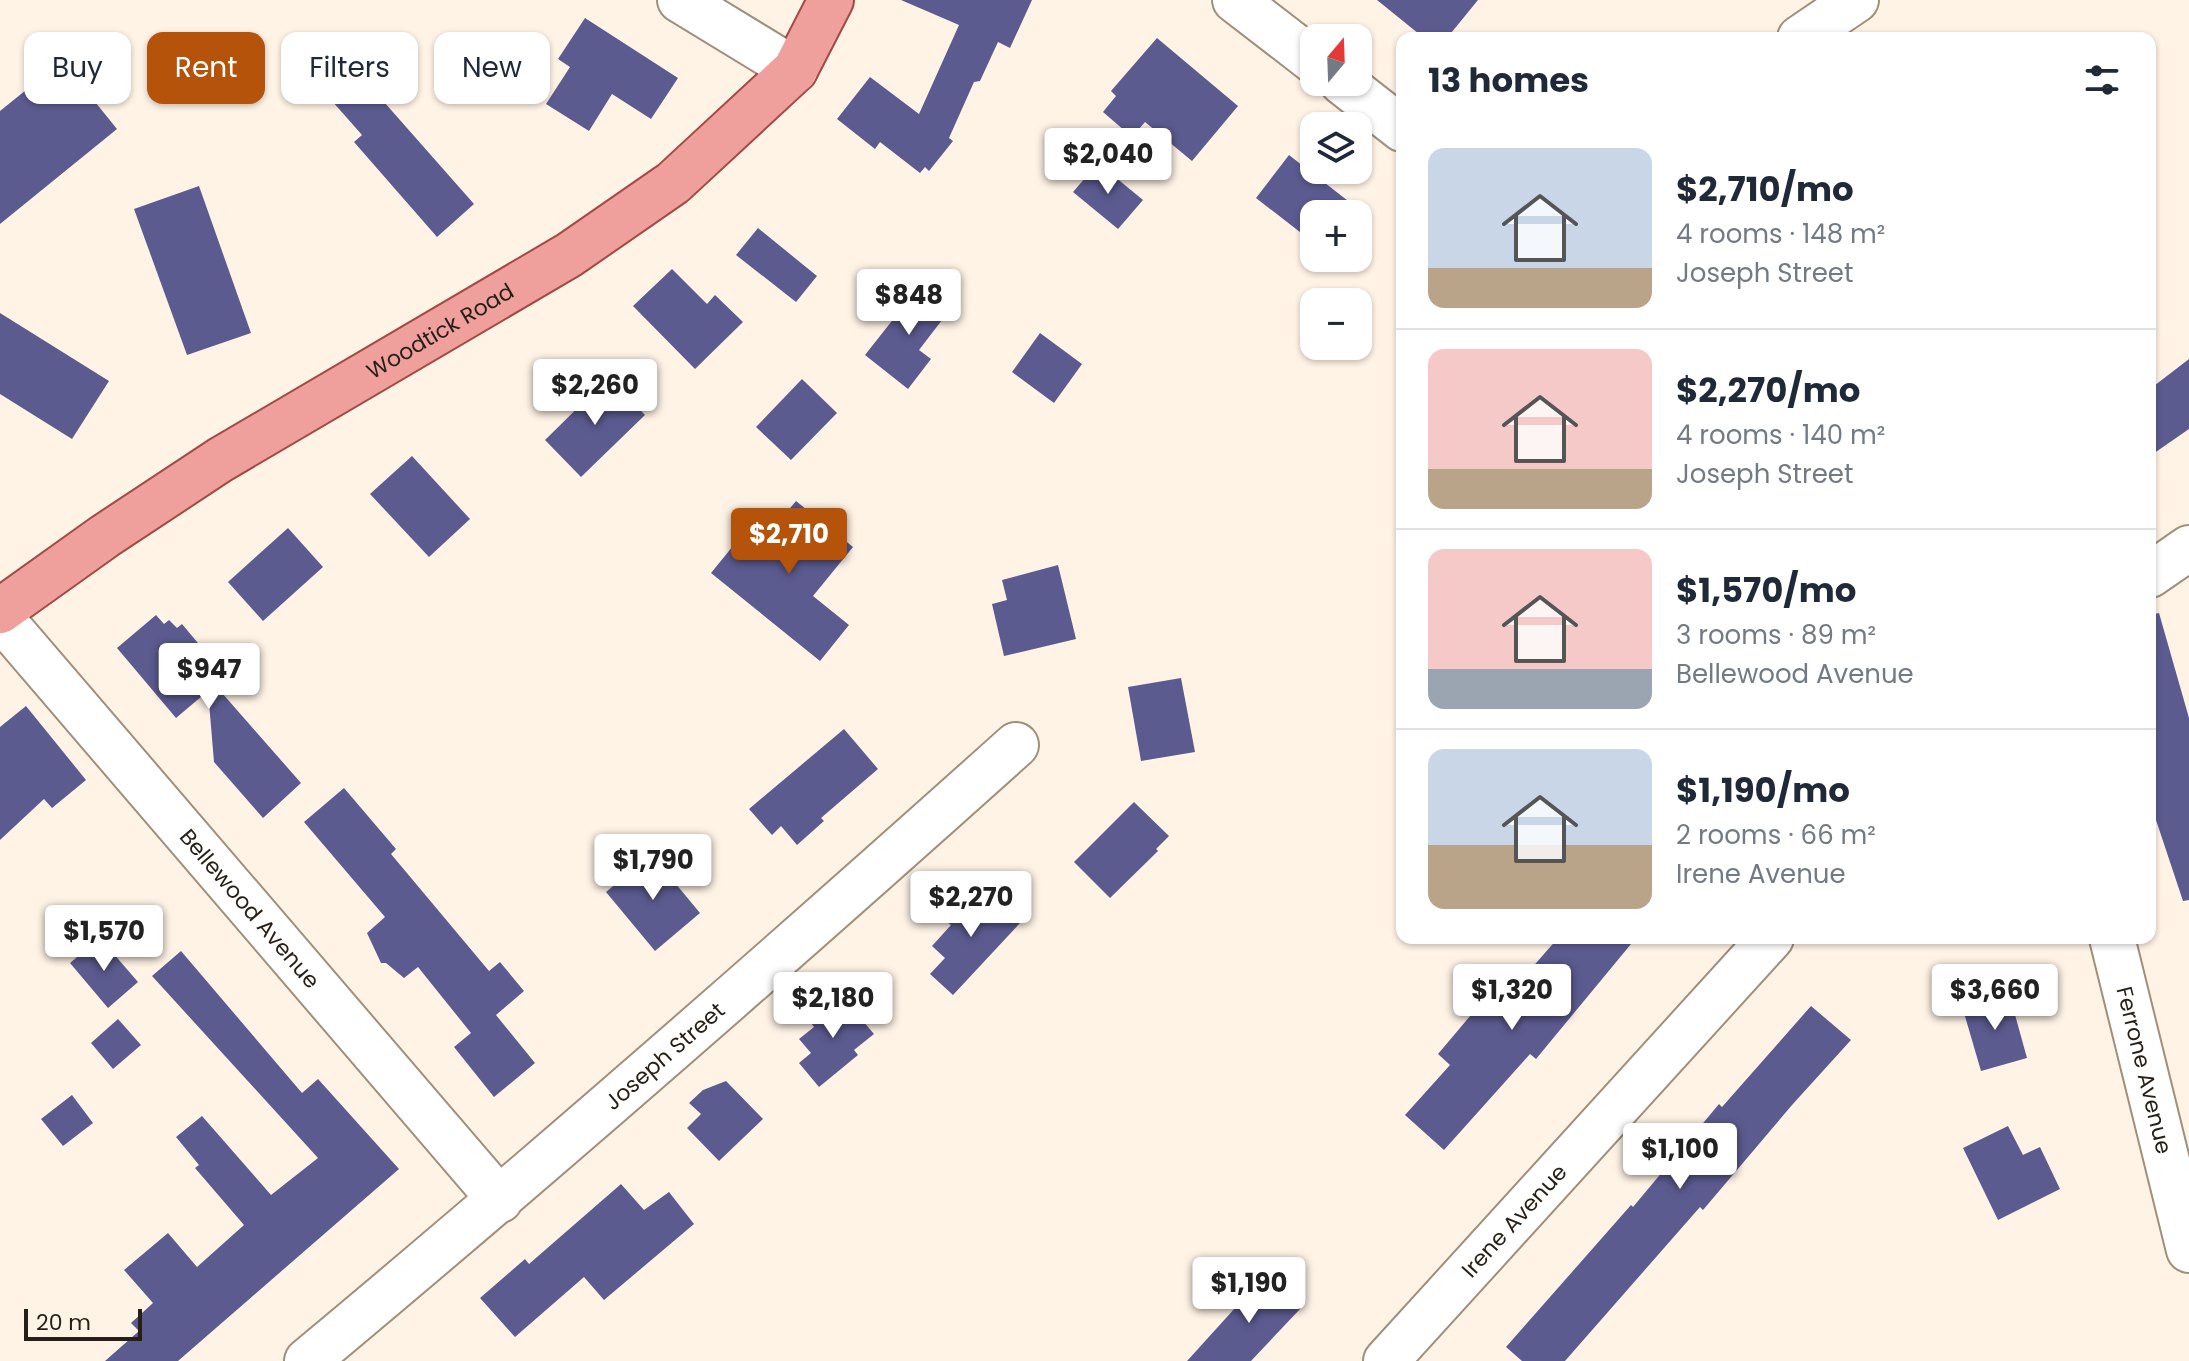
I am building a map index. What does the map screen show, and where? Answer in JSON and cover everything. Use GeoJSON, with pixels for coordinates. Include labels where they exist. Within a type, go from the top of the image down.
{"type":"FeatureCollection","features":[{"type":"Feature","properties":{"kind":"main road","name":"Woodtick Road"},"geometry":{"type":"LineString","coordinates":[[0,611],[105,536],[220,460],[569,255],[673,183],[795,70],[831,0]]}},
{"type":"Feature","properties":{"kind":"street"},"geometry":{"type":"LineString","coordinates":[[680,0],[795,70]]}},
{"type":"Feature","properties":{"kind":"street"},"geometry":{"type":"LineString","coordinates":[[1235,0],[1300,50]]}},
{"type":"Feature","properties":{"kind":"street"},"geometry":{"type":"LineString","coordinates":[[1809,32],[1856,0]]}},
{"type":"Feature","properties":{"kind":"street"},"geometry":{"type":"LineString","coordinates":[[1360,96],[1396,124]]}},
{"type":"Feature","properties":{"kind":"street"},"geometry":{"type":"LineString","coordinates":[[2156,571],[2189,548]]}},
{"type":"Feature","properties":{"kind":"street","name":"Bellewood Avenue"},"geometry":{"type":"LineString","coordinates":[[0,617],[500,1200]]}},
{"type":"Feature","properties":{"kind":"street","name":"Joseph Street"},"geometry":{"type":"LineString","coordinates":[[307,1361],[717,1013],[1016,745]]}},
{"type":"Feature","properties":{"kind":"street","name":"Irene Avenue"},"geometry":{"type":"LineString","coordinates":[[1386,1361],[1766,944]]}},
{"type":"Feature","properties":{"kind":"street","name":"Ferrone Avenue"},"geometry":{"type":"LineString","coordinates":[[2113,944],[2189,1250]]}},
{"type":"Feature","properties":{"kind":"building"},"geometry":{"type":"Polygon","coordinates":[[[901,0],[1032,0],[1010,48],[998,42],[980,81],[974,82],[949,138],[953,141],[929,171],[925,167],[920,173],[880,142],[875,149],[837,119],[870,77],[919,114],[959,25],[901,0]]]}},
{"type":"Feature","properties":{"kind":"building"},"geometry":{"type":"Polygon","coordinates":[[[1377,0],[1478,0],[1452,32],[1417,32],[1377,0]]]}},
{"type":"Feature","properties":{"kind":"building"},"geometry":{"type":"Polygon","coordinates":[[[585,18],[678,78],[651,119],[612,94],[589,131],[546,104],[550,104],[550,98],[570,67],[558,59],[585,18]]]}},
{"type":"Feature","properties":{"kind":"building"},"geometry":{"type":"Polygon","coordinates":[[[1157,38],[1238,106],[1192,161],[1145,122],[1132,137],[1103,112],[1116,96],[1111,91],[1157,38]]]}},
{"type":"Feature","properties":{"kind":"building"},"geometry":{"type":"Polygon","coordinates":[[[24,92],[24,104],[97,104],[117,129],[0,224],[0,111],[24,92]]]}},
{"type":"Feature","properties":{"kind":"building"},"geometry":{"type":"Polygon","coordinates":[[[335,104],[386,104],[474,204],[437,237],[354,142],[362,135],[335,104]]]}},
{"type":"Feature","properties":{"kind":"building"},"geometry":{"type":"Polygon","coordinates":[[[1289,155],[1300,164],[1300,184],[1326,184],[1347,200],[1300,200],[1300,232],[1256,198],[1289,155]]]}},
{"type":"Feature","properties":{"kind":"building"},"geometry":{"type":"Polygon","coordinates":[[[1098,163],[1143,200],[1118,229],[1073,192],[1098,163]]]}},
{"type":"Feature","properties":{"kind":"building"},"geometry":{"type":"Polygon","coordinates":[[[199,186],[251,333],[187,355],[134,209],[199,186]]]}},
{"type":"Feature","properties":{"kind":"building"},"geometry":{"type":"Polygon","coordinates":[[[758,228],[817,276],[796,302],[736,255],[758,228]]]}},
{"type":"Feature","properties":{"kind":"building"},"geometry":{"type":"Polygon","coordinates":[[[672,269],[707,304],[715,295],[743,322],[695,369],[633,306],[672,269]]]}},
{"type":"Feature","properties":{"kind":"building"},"geometry":{"type":"Polygon","coordinates":[[[921,284],[952,307],[919,350],[931,359],[908,389],[865,355],[921,284]]]}},
{"type":"Feature","properties":{"kind":"building"},"geometry":{"type":"Polygon","coordinates":[[[0,313],[109,381],[72,439],[0,394],[0,313]]]}},
{"type":"Feature","properties":{"kind":"building"},"geometry":{"type":"Polygon","coordinates":[[[1040,333],[1082,364],[1054,403],[1012,372],[1040,333]]]}},
{"type":"Feature","properties":{"kind":"building"},"geometry":{"type":"Polygon","coordinates":[[[2189,359],[2189,429],[2156,452],[2156,384],[2189,359]]]}},
{"type":"Feature","properties":{"kind":"building"},"geometry":{"type":"Polygon","coordinates":[[[609,377],[645,415],[581,477],[545,440],[609,377]]]}},
{"type":"Feature","properties":{"kind":"building"},"geometry":{"type":"Polygon","coordinates":[[[802,379],[837,413],[791,460],[756,427],[802,379]]]}},
{"type":"Feature","properties":{"kind":"building"},"geometry":{"type":"Polygon","coordinates":[[[412,456],[470,519],[429,557],[370,494],[412,456]]]}},
{"type":"Feature","properties":{"kind":"building"},"geometry":{"type":"Polygon","coordinates":[[[796,501],[853,547],[813,596],[849,625],[820,661],[711,573],[755,519],[771,531],[796,501]]]}},
{"type":"Feature","properties":{"kind":"building"},"geometry":{"type":"Polygon","coordinates":[[[288,528],[323,567],[263,621],[228,582],[288,528]]]}},
{"type":"Feature","properties":{"kind":"building"},"geometry":{"type":"Polygon","coordinates":[[[1058,565],[1076,639],[1004,656],[992,604],[1007,600],[1002,580],[1058,565]]]}},
{"type":"Feature","properties":{"kind":"building"},"geometry":{"type":"Polygon","coordinates":[[[2159,613],[2189,718],[2189,900],[2183,901],[2156,820],[2156,614],[2159,613]]]}},
{"type":"Feature","properties":{"kind":"building"},"geometry":{"type":"Polygon","coordinates":[[[156,615],[164,624],[169,620],[177,628],[182,624],[208,655],[206,671],[215,685],[301,783],[263,818],[214,762],[208,691],[176,718],[117,648],[156,615]]]}},
{"type":"Feature","properties":{"kind":"building"},"geometry":{"type":"Polygon","coordinates":[[[1181,678],[1195,752],[1141,761],[1128,687],[1181,678]]]}},
{"type":"Feature","properties":{"kind":"building"},"geometry":{"type":"Polygon","coordinates":[[[26,706],[86,780],[52,808],[44,799],[0,840],[0,727],[26,706]]]}},
{"type":"Feature","properties":{"kind":"building"},"geometry":{"type":"Polygon","coordinates":[[[844,729],[878,769],[821,818],[824,821],[797,845],[781,826],[772,835],[749,809],[844,729]]]}},
{"type":"Feature","properties":{"kind":"building"},"geometry":{"type":"Polygon","coordinates":[[[344,788],[396,849],[391,854],[489,971],[500,962],[524,991],[496,1015],[535,1063],[494,1097],[454,1047],[471,1033],[418,967],[404,978],[386,963],[381,963],[367,933],[385,917],[304,822],[344,788]]]}},
{"type":"Feature","properties":{"kind":"building"},"geometry":{"type":"Polygon","coordinates":[[[1134,802],[1169,836],[1110,898],[1074,862],[1134,802]]]}},
{"type":"Feature","properties":{"kind":"building"},"geometry":{"type":"Polygon","coordinates":[[[651,854],[700,913],[655,951],[606,892],[651,854]]]}},
{"type":"Feature","properties":{"kind":"building"},"geometry":{"type":"Polygon","coordinates":[[[981,887],[1020,923],[953,995],[930,974],[945,958],[932,946],[951,925],[947,922],[981,887]]]}},
{"type":"Feature","properties":{"kind":"building"},"geometry":{"type":"Polygon","coordinates":[[[100,938],[138,982],[108,1008],[70,963],[100,938]]]}},
{"type":"Feature","properties":{"kind":"building"},"geometry":{"type":"Polygon","coordinates":[[[1553,944],[1631,944],[1536,1059],[1530,1054],[1444,1150],[1405,1115],[1450,1065],[1438,1054],[1503,977],[1515,987],[1553,944]]]}},
{"type":"Feature","properties":{"kind":"building"},"geometry":{"type":"Polygon","coordinates":[[[181,951],[302,1093],[318,1079],[399,1169],[178,1361],[105,1361],[139,1331],[131,1323],[153,1303],[124,1270],[168,1233],[197,1267],[244,1225],[195,1168],[199,1165],[176,1137],[202,1116],[271,1195],[318,1158],[152,976],[181,951]]]}},
{"type":"Feature","properties":{"kind":"building"},"geometry":{"type":"Polygon","coordinates":[[[2009,993],[2027,1058],[1981,1071],[1962,1006],[2009,993]]]}},
{"type":"Feature","properties":{"kind":"building"},"geometry":{"type":"Polygon","coordinates":[[[840,994],[874,1034],[854,1050],[858,1055],[819,1087],[799,1063],[811,1053],[799,1039],[814,1027],[809,1020],[840,994]]]}},
{"type":"Feature","properties":{"kind":"building"},"geometry":{"type":"Polygon","coordinates":[[[1811,1006],[1851,1040],[1703,1210],[1700,1207],[1565,1361],[1522,1361],[1506,1347],[1631,1205],[1633,1207],[1719,1104],[1722,1107],[1811,1006]]]}},
{"type":"Feature","properties":{"kind":"building"},"geometry":{"type":"Polygon","coordinates":[[[118,1019],[141,1045],[113,1069],[91,1043],[118,1019]]]}},
{"type":"Feature","properties":{"kind":"building"},"geometry":{"type":"Polygon","coordinates":[[[726,1081],[763,1119],[719,1161],[687,1128],[701,1114],[689,1103],[703,1090],[726,1081]]]}},
{"type":"Feature","properties":{"kind":"building"},"geometry":{"type":"Polygon","coordinates":[[[72,1095],[93,1123],[63,1146],[41,1119],[72,1095]]]}},
{"type":"Feature","properties":{"kind":"building"},"geometry":{"type":"Polygon","coordinates":[[[2008,1126],[2023,1155],[2040,1147],[2060,1189],[1998,1220],[1963,1148],[2008,1126]]]}},
{"type":"Feature","properties":{"kind":"building"},"geometry":{"type":"Polygon","coordinates":[[[621,1184],[644,1210],[669,1192],[694,1224],[604,1300],[584,1277],[515,1337],[480,1298],[525,1259],[529,1264],[621,1184]]]}},
{"type":"Feature","properties":{"kind":"building"},"geometry":{"type":"Polygon","coordinates":[[[1265,1275],[1301,1308],[1251,1361],[1187,1361],[1265,1275]]]}}]}
